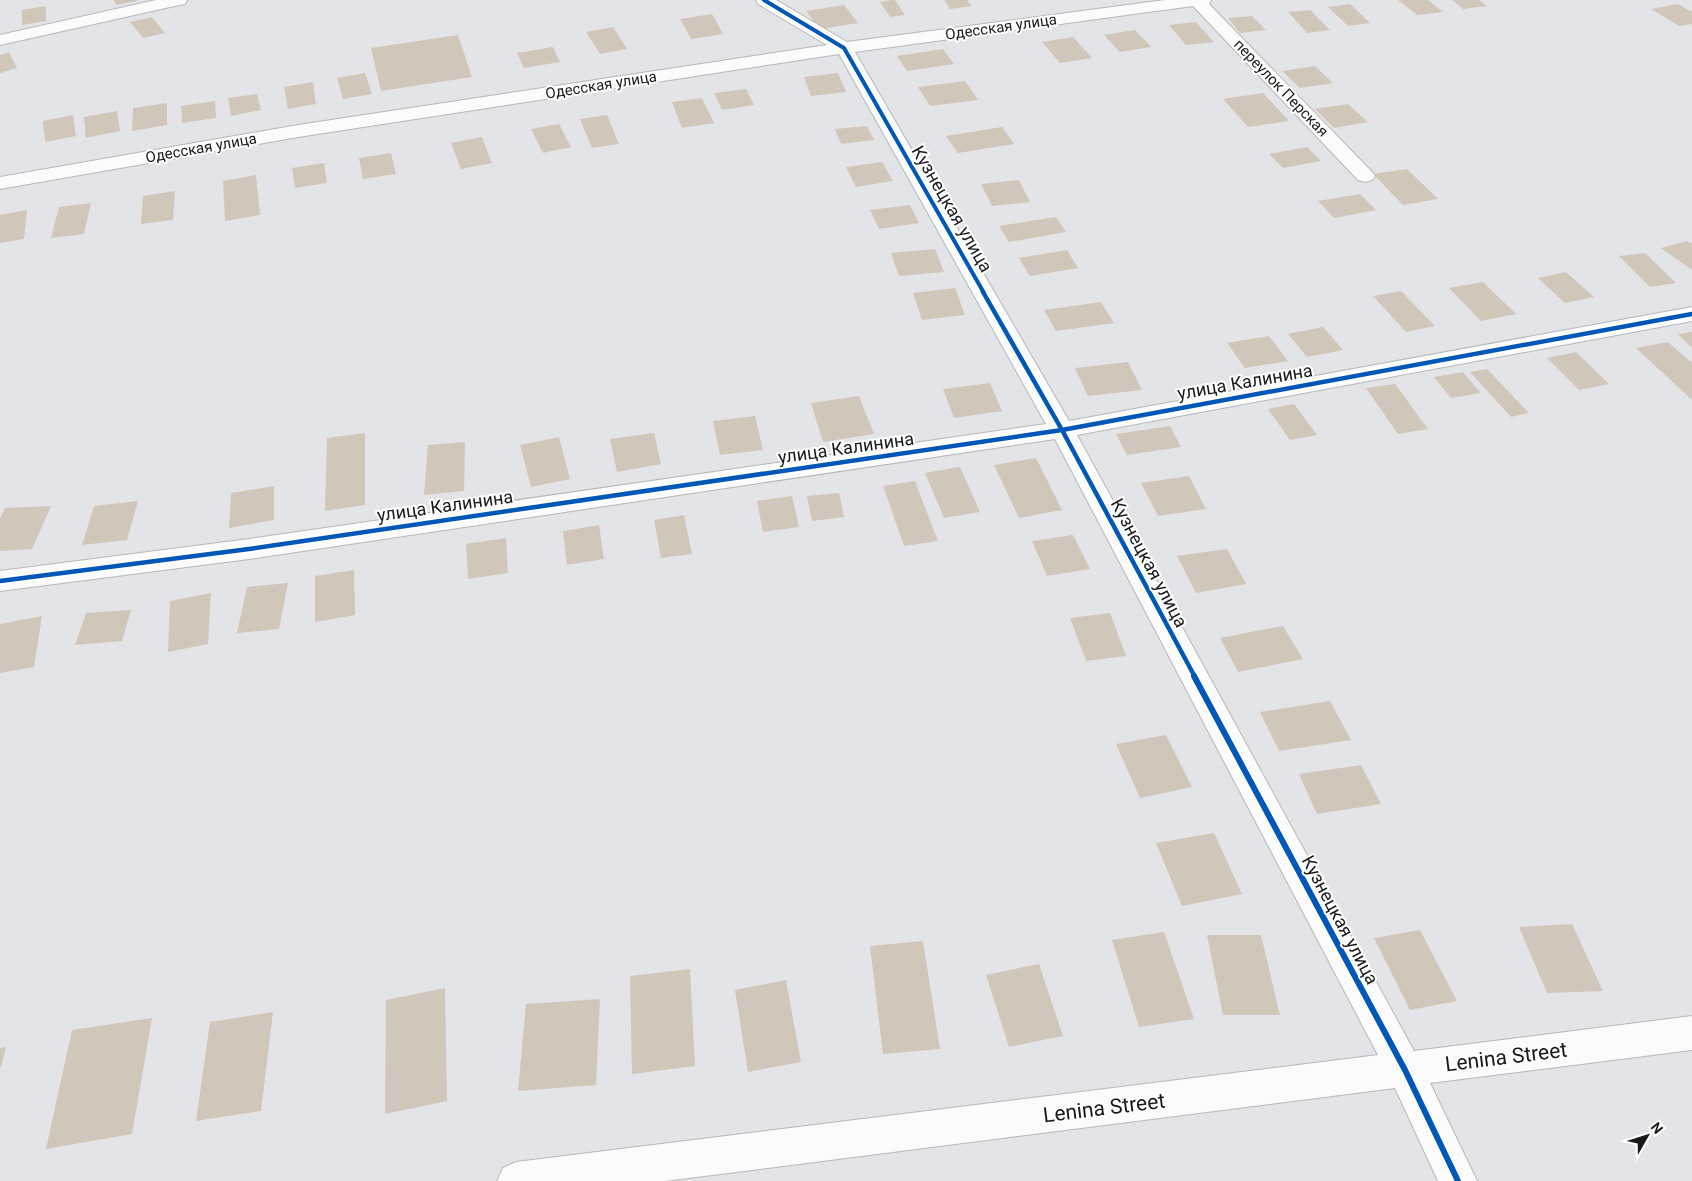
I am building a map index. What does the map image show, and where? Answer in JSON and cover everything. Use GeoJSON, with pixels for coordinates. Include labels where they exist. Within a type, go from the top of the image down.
{"type":"FeatureCollection","features":[{"type":"Feature","properties":{"kind":"street"},"geometry":{"type":"LineString","coordinates":[[0,40],[179,0]]}},
{"type":"Feature","properties":{"kind":"street","name":"Кузнецкая улица"},"geometry":{"type":"LineString","coordinates":[[764,0],[844,48],[1062,430],[1405,1070],[1458,1181]]}},
{"type":"Feature","properties":{"kind":"street","name":"Одесская улица"},"geometry":{"type":"LineString","coordinates":[[0,184],[298,130],[844,48],[1200,0]]}},
{"type":"Feature","properties":{"kind":"street","name":"переулок Перская"},"geometry":{"type":"LineString","coordinates":[[1200,0],[1364,176]]}},
{"type":"Feature","properties":{"kind":"street","name":"улица Калинина"},"geometry":{"type":"LineString","coordinates":[[0,580],[249,549],[1062,430],[1692,314]]}},
{"type":"Feature","properties":{"kind":"street","name":"Lenina Street"},"geometry":{"type":"LineString","coordinates":[[516,1181],[1692,1033]]}},
{"type":"Feature","properties":{"kind":"building"},"geometry":{"type":"Polygon","coordinates":[[[114,0],[137,0],[137,1],[116,5],[114,0]]]}},
{"type":"Feature","properties":{"kind":"building"},"geometry":{"type":"Polygon","coordinates":[[[895,0],[905,15],[890,17],[880,2],[895,0]]]}},
{"type":"Feature","properties":{"kind":"building"},"geometry":{"type":"Polygon","coordinates":[[[944,0],[967,0],[972,6],[950,9],[944,0]]]}},
{"type":"Feature","properties":{"kind":"building"},"geometry":{"type":"Polygon","coordinates":[[[1398,0],[1428,0],[1443,12],[1417,15],[1398,0]]]}},
{"type":"Feature","properties":{"kind":"building"},"geometry":{"type":"Polygon","coordinates":[[[1452,0],[1479,0],[1487,6],[1463,9],[1452,0]]]}},
{"type":"Feature","properties":{"kind":"building"},"geometry":{"type":"Polygon","coordinates":[[[1350,4],[1370,23],[1348,26],[1328,7],[1350,4]]]}},
{"type":"Feature","properties":{"kind":"building"},"geometry":{"type":"Polygon","coordinates":[[[1678,4],[1692,12],[1692,24],[1679,26],[1651,9],[1678,4]]]}},
{"type":"Feature","properties":{"kind":"building"},"geometry":{"type":"Polygon","coordinates":[[[844,5],[858,23],[820,29],[806,11],[844,5]]]}},
{"type":"Feature","properties":{"kind":"building"},"geometry":{"type":"Polygon","coordinates":[[[46,6],[46,21],[22,25],[22,10],[46,6]]]}},
{"type":"Feature","properties":{"kind":"building"},"geometry":{"type":"Polygon","coordinates":[[[1310,10],[1330,30],[1307,33],[1288,12],[1310,10]]]}},
{"type":"Feature","properties":{"kind":"building"},"geometry":{"type":"Polygon","coordinates":[[[712,14],[723,34],[691,39],[680,19],[712,14]]]}},
{"type":"Feature","properties":{"kind":"building"},"geometry":{"type":"Polygon","coordinates":[[[1252,16],[1266,30],[1240,33],[1228,18],[1252,16]]]}},
{"type":"Feature","properties":{"kind":"building"},"geometry":{"type":"Polygon","coordinates":[[[152,17],[165,33],[143,38],[130,22],[152,17]]]}},
{"type":"Feature","properties":{"kind":"building"},"geometry":{"type":"Polygon","coordinates":[[[1196,22],[1214,42],[1186,45],[1169,25],[1196,22]]]}},
{"type":"Feature","properties":{"kind":"building"},"geometry":{"type":"Polygon","coordinates":[[[613,27],[627,49],[600,54],[586,32],[613,27]]]}},
{"type":"Feature","properties":{"kind":"building"},"geometry":{"type":"Polygon","coordinates":[[[1135,30],[1151,47],[1120,52],[1104,35],[1135,30]]]}},
{"type":"Feature","properties":{"kind":"building"},"geometry":{"type":"Polygon","coordinates":[[[458,35],[472,77],[381,91],[371,48],[458,35]]]}},
{"type":"Feature","properties":{"kind":"building"},"geometry":{"type":"Polygon","coordinates":[[[1073,37],[1092,58],[1060,63],[1042,42],[1073,37]]]}},
{"type":"Feature","properties":{"kind":"building"},"geometry":{"type":"Polygon","coordinates":[[[553,47],[560,62],[524,68],[517,53],[553,47]]]}},
{"type":"Feature","properties":{"kind":"building"},"geometry":{"type":"Polygon","coordinates":[[[943,49],[954,64],[907,71],[897,56],[943,49]]]}},
{"type":"Feature","properties":{"kind":"building"},"geometry":{"type":"Polygon","coordinates":[[[9,52],[17,68],[0,73],[0,55],[9,52]]]}},
{"type":"Feature","properties":{"kind":"building"},"geometry":{"type":"Polygon","coordinates":[[[1315,66],[1333,83],[1300,88],[1282,71],[1315,66]]]}},
{"type":"Feature","properties":{"kind":"building"},"geometry":{"type":"Polygon","coordinates":[[[365,73],[372,94],[343,99],[337,78],[365,73]]]}},
{"type":"Feature","properties":{"kind":"building"},"geometry":{"type":"Polygon","coordinates":[[[838,73],[846,92],[811,96],[804,77],[838,73]]]}},
{"type":"Feature","properties":{"kind":"building"},"geometry":{"type":"Polygon","coordinates":[[[965,81],[978,100],[930,106],[918,87],[965,81]]]}},
{"type":"Feature","properties":{"kind":"building"},"geometry":{"type":"Polygon","coordinates":[[[313,82],[316,104],[288,109],[284,87],[313,82]]]}},
{"type":"Feature","properties":{"kind":"building"},"geometry":{"type":"Polygon","coordinates":[[[746,89],[754,105],[722,110],[714,93],[746,89]]]}},
{"type":"Feature","properties":{"kind":"building"},"geometry":{"type":"Polygon","coordinates":[[[1263,93],[1289,121],[1248,127],[1223,99],[1263,93]]]}},
{"type":"Feature","properties":{"kind":"building"},"geometry":{"type":"Polygon","coordinates":[[[257,94],[261,110],[231,116],[228,98],[257,94]]]}},
{"type":"Feature","properties":{"kind":"building"},"geometry":{"type":"Polygon","coordinates":[[[702,98],[714,123],[682,128],[672,102],[702,98]]]}},
{"type":"Feature","properties":{"kind":"building"},"geometry":{"type":"Polygon","coordinates":[[[215,101],[216,118],[182,123],[181,106],[215,101]]]}},
{"type":"Feature","properties":{"kind":"building"},"geometry":{"type":"Polygon","coordinates":[[[167,103],[167,125],[132,131],[133,108],[167,103]]]}},
{"type":"Feature","properties":{"kind":"building"},"geometry":{"type":"Polygon","coordinates":[[[1348,104],[1368,122],[1334,128],[1315,109],[1348,104]]]}},
{"type":"Feature","properties":{"kind":"building"},"geometry":{"type":"Polygon","coordinates":[[[117,111],[120,131],[86,138],[84,117],[117,111]]]}},
{"type":"Feature","properties":{"kind":"building"},"geometry":{"type":"Polygon","coordinates":[[[73,115],[76,136],[45,142],[43,121],[73,115]]]}},
{"type":"Feature","properties":{"kind":"building"},"geometry":{"type":"Polygon","coordinates":[[[607,115],[619,144],[592,148],[580,119],[607,115]]]}},
{"type":"Feature","properties":{"kind":"building"},"geometry":{"type":"Polygon","coordinates":[[[559,124],[571,147],[543,153],[531,129],[559,124]]]}},
{"type":"Feature","properties":{"kind":"building"},"geometry":{"type":"Polygon","coordinates":[[[867,126],[874,140],[841,144],[835,129],[867,126]]]}},
{"type":"Feature","properties":{"kind":"building"},"geometry":{"type":"Polygon","coordinates":[[[1002,127],[1014,144],[958,153],[946,136],[1002,127]]]}},
{"type":"Feature","properties":{"kind":"building"},"geometry":{"type":"Polygon","coordinates":[[[482,137],[492,163],[461,169],[451,143],[482,137]]]}},
{"type":"Feature","properties":{"kind":"building"},"geometry":{"type":"Polygon","coordinates":[[[1307,147],[1321,161],[1283,168],[1269,154],[1307,147]]]}},
{"type":"Feature","properties":{"kind":"building"},"geometry":{"type":"Polygon","coordinates":[[[391,153],[396,174],[363,179],[359,158],[391,153]]]}},
{"type":"Feature","properties":{"kind":"building"},"geometry":{"type":"Polygon","coordinates":[[[882,162],[893,181],[856,187],[846,167],[882,162]]]}},
{"type":"Feature","properties":{"kind":"building"},"geometry":{"type":"Polygon","coordinates":[[[324,163],[327,183],[295,188],[292,168],[324,163]]]}},
{"type":"Feature","properties":{"kind":"building"},"geometry":{"type":"Polygon","coordinates":[[[1407,169],[1438,199],[1403,205],[1373,174],[1407,169]]]}},
{"type":"Feature","properties":{"kind":"building"},"geometry":{"type":"Polygon","coordinates":[[[256,175],[260,215],[225,221],[223,181],[256,175]]]}},
{"type":"Feature","properties":{"kind":"building"},"geometry":{"type":"Polygon","coordinates":[[[1019,180],[1030,202],[992,206],[981,184],[1019,180]]]}},
{"type":"Feature","properties":{"kind":"building"},"geometry":{"type":"Polygon","coordinates":[[[175,191],[173,220],[141,224],[143,196],[175,191]]]}},
{"type":"Feature","properties":{"kind":"building"},"geometry":{"type":"Polygon","coordinates":[[[1360,194],[1376,210],[1334,218],[1318,201],[1360,194]]]}},
{"type":"Feature","properties":{"kind":"building"},"geometry":{"type":"Polygon","coordinates":[[[91,203],[84,234],[51,238],[59,207],[91,203]]]}},
{"type":"Feature","properties":{"kind":"building"},"geometry":{"type":"Polygon","coordinates":[[[910,205],[919,223],[879,229],[870,210],[910,205]]]}},
{"type":"Feature","properties":{"kind":"building"},"geometry":{"type":"Polygon","coordinates":[[[27,210],[24,239],[0,243],[0,215],[27,210]]]}},
{"type":"Feature","properties":{"kind":"building"},"geometry":{"type":"Polygon","coordinates":[[[1056,217],[1066,232],[1009,242],[999,226],[1056,217]]]}},
{"type":"Feature","properties":{"kind":"building"},"geometry":{"type":"Polygon","coordinates":[[[1687,241],[1692,244],[1692,270],[1661,248],[1687,241]]]}},
{"type":"Feature","properties":{"kind":"building"},"geometry":{"type":"Polygon","coordinates":[[[935,249],[944,272],[899,276],[891,253],[935,249]]]}},
{"type":"Feature","properties":{"kind":"building"},"geometry":{"type":"Polygon","coordinates":[[[1067,250],[1078,268],[1030,276],[1019,258],[1067,250]]]}},
{"type":"Feature","properties":{"kind":"building"},"geometry":{"type":"Polygon","coordinates":[[[1645,253],[1676,283],[1650,287],[1619,256],[1645,253]]]}},
{"type":"Feature","properties":{"kind":"building"},"geometry":{"type":"Polygon","coordinates":[[[1566,272],[1594,297],[1565,303],[1538,278],[1566,272]]]}},
{"type":"Feature","properties":{"kind":"building"},"geometry":{"type":"Polygon","coordinates":[[[1483,282],[1516,314],[1481,321],[1449,288],[1483,282]]]}},
{"type":"Feature","properties":{"kind":"building"},"geometry":{"type":"Polygon","coordinates":[[[955,288],[965,315],[922,320],[913,293],[955,288]]]}},
{"type":"Feature","properties":{"kind":"building"},"geometry":{"type":"Polygon","coordinates":[[[1401,291],[1435,326],[1406,332],[1373,296],[1401,291]]]}},
{"type":"Feature","properties":{"kind":"building"},"geometry":{"type":"Polygon","coordinates":[[[1101,302],[1114,323],[1056,331],[1044,310],[1101,302]]]}},
{"type":"Feature","properties":{"kind":"building"},"geometry":{"type":"Polygon","coordinates":[[[1323,327],[1343,350],[1307,357],[1288,334],[1323,327]]]}},
{"type":"Feature","properties":{"kind":"building"},"geometry":{"type":"Polygon","coordinates":[[[1692,332],[1692,348],[1678,334],[1692,332]]]}},
{"type":"Feature","properties":{"kind":"building"},"geometry":{"type":"Polygon","coordinates":[[[1269,336],[1288,361],[1245,368],[1227,343],[1269,336]]]}},
{"type":"Feature","properties":{"kind":"building"},"geometry":{"type":"Polygon","coordinates":[[[1668,342],[1692,363],[1692,400],[1636,348],[1668,342]]]}},
{"type":"Feature","properties":{"kind":"building"},"geometry":{"type":"Polygon","coordinates":[[[1576,352],[1609,384],[1579,390],[1547,358],[1576,352]]]}},
{"type":"Feature","properties":{"kind":"building"},"geometry":{"type":"Polygon","coordinates":[[[1128,362],[1142,390],[1088,396],[1075,368],[1128,362]]]}},
{"type":"Feature","properties":{"kind":"building"},"geometry":{"type":"Polygon","coordinates":[[[1487,369],[1529,413],[1511,417],[1470,372],[1487,369]]]}},
{"type":"Feature","properties":{"kind":"building"},"geometry":{"type":"Polygon","coordinates":[[[1463,372],[1481,393],[1451,398],[1434,377],[1463,372]]]}},
{"type":"Feature","properties":{"kind":"building"},"geometry":{"type":"Polygon","coordinates":[[[990,383],[1002,411],[954,418],[943,389],[990,383]]]}},
{"type":"Feature","properties":{"kind":"building"},"geometry":{"type":"Polygon","coordinates":[[[1395,384],[1428,429],[1398,434],[1366,388],[1395,384]]]}},
{"type":"Feature","properties":{"kind":"building"},"geometry":{"type":"Polygon","coordinates":[[[859,396],[874,434],[823,442],[811,403],[859,396]]]}},
{"type":"Feature","properties":{"kind":"building"},"geometry":{"type":"Polygon","coordinates":[[[1294,404],[1317,435],[1290,440],[1268,409],[1294,404]]]}},
{"type":"Feature","properties":{"kind":"building"},"geometry":{"type":"Polygon","coordinates":[[[755,416],[763,450],[720,455],[713,421],[755,416]]]}},
{"type":"Feature","properties":{"kind":"building"},"geometry":{"type":"Polygon","coordinates":[[[1170,426],[1181,447],[1127,455],[1116,434],[1170,426]]]}},
{"type":"Feature","properties":{"kind":"building"},"geometry":{"type":"Polygon","coordinates":[[[365,433],[365,505],[325,511],[327,438],[365,433]]]}},
{"type":"Feature","properties":{"kind":"building"},"geometry":{"type":"Polygon","coordinates":[[[654,433],[661,464],[617,472],[610,439],[654,433]]]}},
{"type":"Feature","properties":{"kind":"building"},"geometry":{"type":"Polygon","coordinates":[[[559,437],[570,479],[531,487],[520,445],[559,437]]]}},
{"type":"Feature","properties":{"kind":"building"},"geometry":{"type":"Polygon","coordinates":[[[465,442],[464,491],[424,495],[428,445],[465,442]]]}},
{"type":"Feature","properties":{"kind":"building"},"geometry":{"type":"Polygon","coordinates":[[[1036,458],[1062,510],[1019,518],[994,465],[1036,458]]]}},
{"type":"Feature","properties":{"kind":"building"},"geometry":{"type":"Polygon","coordinates":[[[960,467],[980,512],[944,518],[925,473],[960,467]]]}},
{"type":"Feature","properties":{"kind":"building"},"geometry":{"type":"Polygon","coordinates":[[[1189,476],[1206,509],[1158,516],[1141,483],[1189,476]]]}},
{"type":"Feature","properties":{"kind":"building"},"geometry":{"type":"Polygon","coordinates":[[[915,481],[938,541],[904,546],[883,486],[915,481]]]}},
{"type":"Feature","properties":{"kind":"building"},"geometry":{"type":"Polygon","coordinates":[[[274,486],[274,520],[229,528],[231,493],[274,486]]]}},
{"type":"Feature","properties":{"kind":"building"},"geometry":{"type":"Polygon","coordinates":[[[839,493],[844,517],[812,521],[807,496],[839,493]]]}},
{"type":"Feature","properties":{"kind":"building"},"geometry":{"type":"Polygon","coordinates":[[[792,496],[799,527],[763,532],[757,501],[792,496]]]}},
{"type":"Feature","properties":{"kind":"building"},"geometry":{"type":"Polygon","coordinates":[[[138,501],[127,540],[82,545],[94,506],[138,501]]]}},
{"type":"Feature","properties":{"kind":"building"},"geometry":{"type":"Polygon","coordinates":[[[51,506],[32,549],[0,551],[0,519],[5,508],[51,506]]]}},
{"type":"Feature","properties":{"kind":"building"},"geometry":{"type":"Polygon","coordinates":[[[684,515],[692,554],[661,558],[654,520],[684,515]]]}},
{"type":"Feature","properties":{"kind":"building"},"geometry":{"type":"Polygon","coordinates":[[[599,525],[604,559],[567,565],[563,531],[599,525]]]}},
{"type":"Feature","properties":{"kind":"building"},"geometry":{"type":"Polygon","coordinates":[[[1073,535],[1090,569],[1047,576],[1032,541],[1073,535]]]}},
{"type":"Feature","properties":{"kind":"building"},"geometry":{"type":"Polygon","coordinates":[[[506,538],[508,573],[468,579],[466,544],[506,538]]]}},
{"type":"Feature","properties":{"kind":"building"},"geometry":{"type":"Polygon","coordinates":[[[1227,549],[1246,584],[1196,593],[1177,556],[1227,549]]]}},
{"type":"Feature","properties":{"kind":"building"},"geometry":{"type":"Polygon","coordinates":[[[354,570],[355,615],[315,622],[315,576],[354,570]]]}},
{"type":"Feature","properties":{"kind":"building"},"geometry":{"type":"Polygon","coordinates":[[[288,583],[279,629],[237,633],[247,587],[288,583]]]}},
{"type":"Feature","properties":{"kind":"building"},"geometry":{"type":"Polygon","coordinates":[[[211,593],[208,644],[168,652],[170,601],[211,593]]]}},
{"type":"Feature","properties":{"kind":"building"},"geometry":{"type":"Polygon","coordinates":[[[131,610],[122,641],[75,645],[86,613],[131,610]]]}},
{"type":"Feature","properties":{"kind":"building"},"geometry":{"type":"Polygon","coordinates":[[[1110,613],[1126,656],[1086,661],[1070,618],[1110,613]]]}},
{"type":"Feature","properties":{"kind":"building"},"geometry":{"type":"Polygon","coordinates":[[[42,616],[34,667],[0,673],[0,624],[42,616]]]}},
{"type":"Feature","properties":{"kind":"building"},"geometry":{"type":"Polygon","coordinates":[[[1283,626],[1303,659],[1238,672],[1220,638],[1283,626]]]}},
{"type":"Feature","properties":{"kind":"building"},"geometry":{"type":"Polygon","coordinates":[[[1330,701],[1351,740],[1279,751],[1260,712],[1330,701]]]}},
{"type":"Feature","properties":{"kind":"building"},"geometry":{"type":"Polygon","coordinates":[[[1166,735],[1192,787],[1140,798],[1116,744],[1166,735]]]}},
{"type":"Feature","properties":{"kind":"building"},"geometry":{"type":"Polygon","coordinates":[[[1361,765],[1381,804],[1317,814],[1299,774],[1361,765]]]}},
{"type":"Feature","properties":{"kind":"building"},"geometry":{"type":"Polygon","coordinates":[[[1214,833],[1242,894],[1182,906],[1156,843],[1214,833]]]}},
{"type":"Feature","properties":{"kind":"building"},"geometry":{"type":"Polygon","coordinates":[[[1572,924],[1603,991],[1547,993],[1519,927],[1572,924]]]}},
{"type":"Feature","properties":{"kind":"building"},"geometry":{"type":"Polygon","coordinates":[[[1420,930],[1457,1001],[1410,1010],[1374,938],[1420,930]]]}},
{"type":"Feature","properties":{"kind":"building"},"geometry":{"type":"Polygon","coordinates":[[[1164,932],[1194,1019],[1139,1027],[1112,940],[1164,932]]]}},
{"type":"Feature","properties":{"kind":"building"},"geometry":{"type":"Polygon","coordinates":[[[1207,935],[1261,935],[1280,1015],[1223,1015],[1207,935]]]}},
{"type":"Feature","properties":{"kind":"building"},"geometry":{"type":"Polygon","coordinates":[[[923,941],[940,1049],[883,1054],[870,946],[923,941]]]}},
{"type":"Feature","properties":{"kind":"building"},"geometry":{"type":"Polygon","coordinates":[[[1039,964],[1063,1036],[1009,1047],[986,975],[1039,964]]]}},
{"type":"Feature","properties":{"kind":"building"},"geometry":{"type":"Polygon","coordinates":[[[690,969],[695,1066],[632,1074],[630,976],[690,969]]]}},
{"type":"Feature","properties":{"kind":"building"},"geometry":{"type":"Polygon","coordinates":[[[786,980],[801,1062],[748,1072],[735,990],[786,980]]]}},
{"type":"Feature","properties":{"kind":"building"},"geometry":{"type":"Polygon","coordinates":[[[445,988],[447,1101],[385,1114],[386,1000],[445,988]]]}},
{"type":"Feature","properties":{"kind":"building"},"geometry":{"type":"Polygon","coordinates":[[[600,999],[596,1085],[518,1091],[526,1004],[600,999]]]}},
{"type":"Feature","properties":{"kind":"building"},"geometry":{"type":"Polygon","coordinates":[[[273,1012],[261,1111],[196,1121],[210,1022],[273,1012]]]}},
{"type":"Feature","properties":{"kind":"building"},"geometry":{"type":"Polygon","coordinates":[[[152,1018],[132,1134],[46,1149],[72,1030],[152,1018]]]}},
{"type":"Feature","properties":{"kind":"building"},"geometry":{"type":"Polygon","coordinates":[[[6,1047],[1,1067],[0,1067],[0,1048],[6,1047]]]}},
{"type":"Feature","properties":{"kind":"cycle path"},"geometry":{"type":"LineString","coordinates":[[764,0],[844,48],[1062,430],[1405,1070],[1458,1181]]}},
{"type":"Feature","properties":{"kind":"cycle path"},"geometry":{"type":"LineString","coordinates":[[0,581],[249,549],[1062,430],[1692,314]]}}]}
